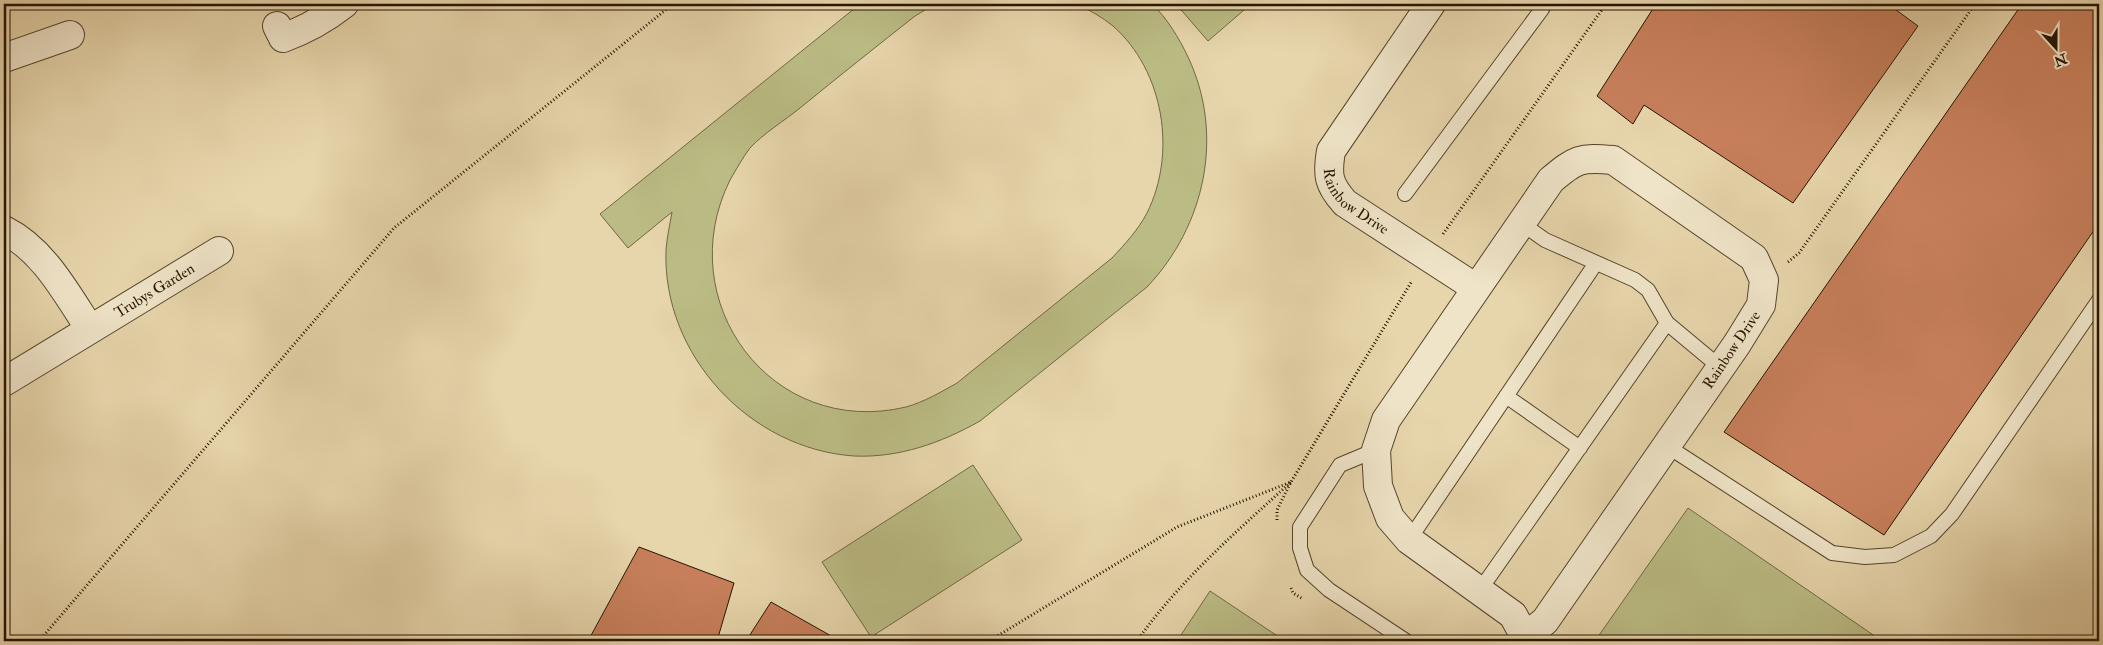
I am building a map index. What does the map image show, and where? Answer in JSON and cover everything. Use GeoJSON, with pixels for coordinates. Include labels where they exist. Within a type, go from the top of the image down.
{"type":"FeatureCollection","features":[{"type":"Feature","properties":{"kind":"street"},"geometry":{"type":"LineString","coordinates":[[277,26],[283,38],[319,22],[344,4]]}},
{"type":"Feature","properties":{"kind":"street","name":"Rainbow Drive"},"geometry":{"type":"LineString","coordinates":[[1432,4],[1331,151],[1328,172],[1336,192],[1345,203],[1476,288]]}},
{"type":"Feature","properties":{"kind":"street"},"geometry":{"type":"LineString","coordinates":[[4,58],[70,36]]}},
{"type":"Feature","properties":{"kind":"street","name":"Rainbow Drive"},"geometry":{"type":"LineString","coordinates":[[1586,158],[1613,160],[1754,258],[1764,280],[1762,305],[1721,368],[1545,621],[1525,639],[1512,615],[1409,540],[1390,518],[1378,486],[1376,450],[1386,420],[1521,223],[1551,180],[1570,164],[1586,158]]}},
{"type":"Feature","properties":{"kind":"street"},"geometry":{"type":"LineString","coordinates":[[4,230],[15,236],[48,266],[90,329]]}},
{"type":"Feature","properties":{"kind":"street","name":"Trubys Garden"},"geometry":{"type":"LineString","coordinates":[[4,382],[219,251]]}},
{"type":"Feature","properties":{"kind":"lane"},"geometry":{"type":"LineString","coordinates":[[1405,194],[1542,9],[1540,4]]}},
{"type":"Feature","properties":{"kind":"lane"},"geometry":{"type":"LineString","coordinates":[[1521,223],[1545,240],[1635,280],[1648,290],[1667,323],[1721,368]]}},
{"type":"Feature","properties":{"kind":"lane"},"geometry":{"type":"LineString","coordinates":[[1409,540],[1596,263]]}},
{"type":"Feature","properties":{"kind":"lane"},"geometry":{"type":"LineString","coordinates":[[1667,446],[1832,553],[1865,557],[1894,555],[1930,536],[1952,514],[2099,300]]}},
{"type":"Feature","properties":{"kind":"lane"},"geometry":{"type":"LineString","coordinates":[[1480,590],[1667,323]]}},
{"type":"Feature","properties":{"kind":"lane"},"geometry":{"type":"LineString","coordinates":[[1506,396],[1580,448]]}},
{"type":"Feature","properties":{"kind":"lane"},"geometry":{"type":"LineString","coordinates":[[1376,450],[1340,465],[1300,527],[1300,548],[1307,570],[1314,577],[1329,590],[1406,641]]}},
{"type":"Feature","properties":{"kind":"path"},"geometry":{"type":"LineString","coordinates":[[39,641],[394,228],[673,4]]}},
{"type":"Feature","properties":{"kind":"path"},"geometry":{"type":"LineString","coordinates":[[1277,527],[1277,510],[1291,482],[1427,256],[1606,4]]}},
{"type":"Feature","properties":{"kind":"path"},"geometry":{"type":"LineString","coordinates":[[1764,280],[1799,253],[1975,4]]}},
{"type":"Feature","properties":{"kind":"path"},"geometry":{"type":"LineString","coordinates":[[989,641],[1177,526],[1291,482]]}},
{"type":"Feature","properties":{"kind":"path"},"geometry":{"type":"LineString","coordinates":[[1137,641],[1200,565],[1291,482]]}},
{"type":"Feature","properties":{"kind":"path"},"geometry":{"type":"LineString","coordinates":[[1290,585],[1293,593],[1309,604]]}},
{"type":"Feature","properties":{"kind":"green space"},"geometry":{"type":"Polygon","coordinates":[[[860,4],[935,4],[915,16],[750,148],[730,180],[715,226],[713,271],[724,313],[745,351],[775,381],[813,402],[857,411],[906,407],[939,393],[957,383],[1112,258],[1140,225],[1156,190],[1162,165],[1163,139],[1154,89],[1144,66],[1130,44],[1113,26],[1077,4],[1152,4],[1168,22],[1188,57],[1199,87],[1205,117],[1207,148],[1203,178],[1195,208],[1183,236],[1167,263],[1147,287],[980,421],[950,436],[919,448],[871,456],[854,456],[816,449],[780,436],[748,415],[720,390],[696,359],[679,326],[669,289],[666,250],[672,212],[628,248],[600,214],[860,4]]]}},
{"type":"Feature","properties":{"kind":"green space"},"geometry":{"type":"Polygon","coordinates":[[[1176,4],[1251,4],[1208,41],[1176,4]]]}},
{"type":"Feature","properties":{"kind":"green space"},"geometry":{"type":"Polygon","coordinates":[[[973,465],[1022,540],[871,637],[822,562],[973,465]]]}},
{"type":"Feature","properties":{"kind":"green space"},"geometry":{"type":"Polygon","coordinates":[[[1688,508],[1882,641],[1595,641],[1688,508]]]}},
{"type":"Feature","properties":{"kind":"green space"},"geometry":{"type":"Polygon","coordinates":[[[1210,591],[1285,641],[1177,641],[1210,591]]]}},
{"type":"Feature","properties":{"kind":"building"},"geometry":{"type":"Polygon","coordinates":[[[1656,4],[1888,4],[1918,26],[1793,203],[1644,105],[1633,124],[1597,96],[1656,4]]]}},
{"type":"Feature","properties":{"kind":"building"},"geometry":{"type":"Polygon","coordinates":[[[2022,4],[2099,4],[2099,223],[1884,535],[1724,432],[2022,4]]]}},
{"type":"Feature","properties":{"kind":"building"},"geometry":{"type":"Polygon","coordinates":[[[639,547],[734,583],[717,641],[588,641],[639,547]]]}},
{"type":"Feature","properties":{"kind":"building"},"geometry":{"type":"Polygon","coordinates":[[[771,602],[833,637],[835,641],[746,641],[771,602]]]}}]}
